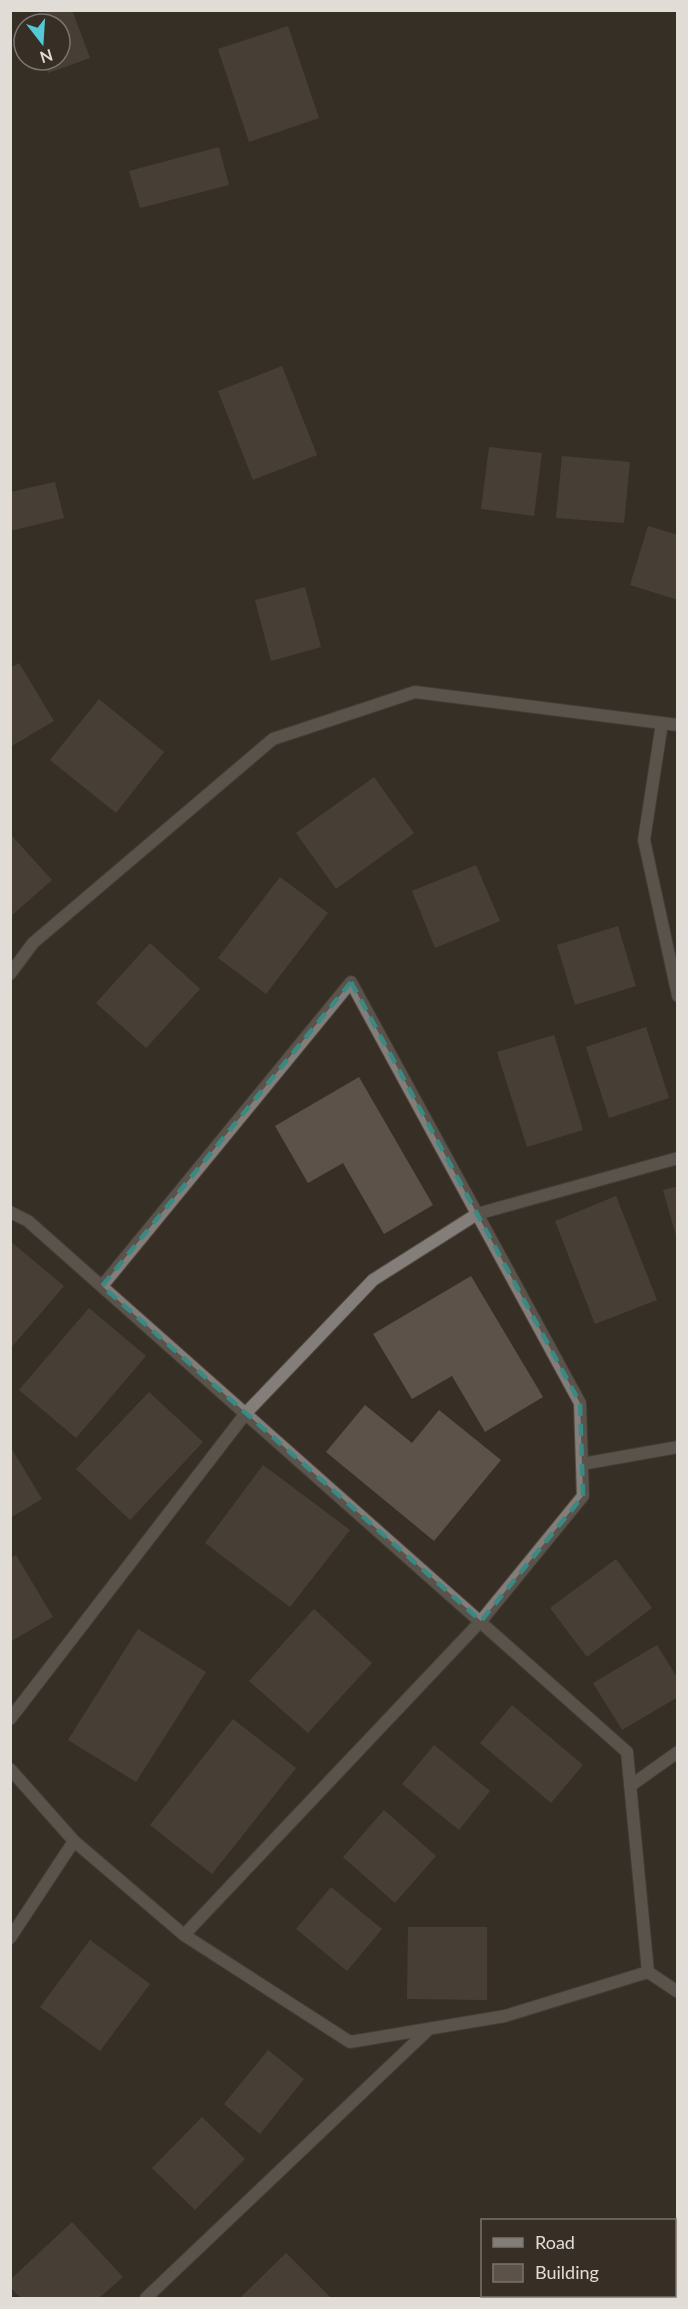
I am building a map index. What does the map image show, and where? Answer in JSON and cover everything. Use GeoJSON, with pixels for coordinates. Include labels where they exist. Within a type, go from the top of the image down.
{"type":"FeatureCollection","features":[{"type":"Feature","properties":{"kind":"street"},"geometry":{"type":"LineString","coordinates":[[10,974],[33,943],[273,739],[415,692],[678,725]]}},
{"type":"Feature","properties":{"kind":"street"},"geometry":{"type":"LineString","coordinates":[[662,723],[644,840],[678,996]]}},
{"type":"Feature","properties":{"kind":"street"},"geometry":{"type":"LineString","coordinates":[[102,1286],[351,982],[580,1404],[583,1496],[482,1621],[184,1935]]}},
{"type":"Feature","properties":{"kind":"street"},"geometry":{"type":"LineString","coordinates":[[10,1719],[246,1413],[373,1280],[477,1214],[678,1158]]}},
{"type":"Feature","properties":{"kind":"street"},"geometry":{"type":"LineString","coordinates":[[10,1212],[28,1221],[482,1621],[627,1752],[648,1972]]}},
{"type":"Feature","properties":{"kind":"street"},"geometry":{"type":"LineString","coordinates":[[582,1464],[678,1447]]}},
{"type":"Feature","properties":{"kind":"street"},"geometry":{"type":"LineString","coordinates":[[630,1786],[678,1752]]}},
{"type":"Feature","properties":{"kind":"street"},"geometry":{"type":"LineString","coordinates":[[10,1770],[74,1841],[184,1935],[350,2042],[505,2016],[648,1972]]}},
{"type":"Feature","properties":{"kind":"street"},"geometry":{"type":"LineString","coordinates":[[10,1938],[74,1841]]}},
{"type":"Feature","properties":{"kind":"street"},"geometry":{"type":"LineString","coordinates":[[648,1972],[678,1992]]}},
{"type":"Feature","properties":{"kind":"street"},"geometry":{"type":"LineString","coordinates":[[146,2298],[428,2030]]}},
{"type":"Feature","properties":{"kind":"highlighted area"},"geometry":{"type":"Polygon","coordinates":[[[351,982],[580,1403],[583,1496],[481,1621],[102,1286],[351,982]]]}},
{"type":"Feature","properties":{"kind":"building"},"geometry":{"type":"Polygon","coordinates":[[[72,10],[90,58],[72,64],[72,12],[47,12],[72,10]]]}},
{"type":"Feature","properties":{"kind":"building"},"geometry":{"type":"Polygon","coordinates":[[[288,26],[319,118],[249,142],[218,49],[288,26]]]}},
{"type":"Feature","properties":{"kind":"building"},"geometry":{"type":"Polygon","coordinates":[[[219,147],[229,185],[140,208],[129,171],[219,147]]]}},
{"type":"Feature","properties":{"kind":"building"},"geometry":{"type":"Polygon","coordinates":[[[282,366],[317,455],[253,480],[218,391],[282,366]]]}},
{"type":"Feature","properties":{"kind":"building"},"geometry":{"type":"Polygon","coordinates":[[[489,447],[542,453],[534,516],[481,509],[489,447]]]}},
{"type":"Feature","properties":{"kind":"building"},"geometry":{"type":"Polygon","coordinates":[[[562,456],[630,462],[624,523],[556,518],[562,456]]]}},
{"type":"Feature","properties":{"kind":"building"},"geometry":{"type":"Polygon","coordinates":[[[55,482],[64,518],[10,531],[10,492],[55,482]]]}},
{"type":"Feature","properties":{"kind":"building"},"geometry":{"type":"Polygon","coordinates":[[[648,526],[678,535],[678,600],[630,585],[648,526]]]}},
{"type":"Feature","properties":{"kind":"building"},"geometry":{"type":"Polygon","coordinates":[[[305,587],[321,647],[271,661],[255,600],[305,587]]]}},
{"type":"Feature","properties":{"kind":"building"},"geometry":{"type":"Polygon","coordinates":[[[19,663],[54,721],[10,747],[10,668],[19,663]]]}},
{"type":"Feature","properties":{"kind":"building"},"geometry":{"type":"Polygon","coordinates":[[[99,699],[164,752],[116,813],[50,760],[99,699]]]}},
{"type":"Feature","properties":{"kind":"building"},"geometry":{"type":"Polygon","coordinates":[[[374,777],[414,833],[336,889],[296,833],[374,777]]]}},
{"type":"Feature","properties":{"kind":"building"},"geometry":{"type":"Polygon","coordinates":[[[12,836],[52,880],[10,917],[10,838],[12,836]]]}},
{"type":"Feature","properties":{"kind":"building"},"geometry":{"type":"Polygon","coordinates":[[[476,865],[500,921],[435,948],[412,891],[476,865]]]}},
{"type":"Feature","properties":{"kind":"building"},"geometry":{"type":"Polygon","coordinates":[[[280,877],[328,913],[266,994],[218,958],[280,877]]]}},
{"type":"Feature","properties":{"kind":"building"},"geometry":{"type":"Polygon","coordinates":[[[618,926],[636,986],[575,1005],[557,945],[618,926]]]}},
{"type":"Feature","properties":{"kind":"building"},"geometry":{"type":"Polygon","coordinates":[[[150,943],[200,989],[146,1048],[96,1003],[150,943]]]}},
{"type":"Feature","properties":{"kind":"building"},"geometry":{"type":"Polygon","coordinates":[[[646,1027],[669,1098],[609,1118],[586,1047],[646,1027]]]}},
{"type":"Feature","properties":{"kind":"building"},"geometry":{"type":"Polygon","coordinates":[[[554,1035],[583,1130],[527,1147],[497,1052],[554,1035]]]}},
{"type":"Feature","properties":{"kind":"building"},"geometry":{"type":"Polygon","coordinates":[[[359,1077],[433,1205],[384,1234],[343,1163],[308,1183],[275,1126],[359,1077]]]}},
{"type":"Feature","properties":{"kind":"building"},"geometry":{"type":"Polygon","coordinates":[[[678,1186],[678,1239],[677,1239],[663,1190],[678,1186]]]}},
{"type":"Feature","properties":{"kind":"building"},"geometry":{"type":"Polygon","coordinates":[[[616,1196],[657,1300],[595,1324],[555,1221],[616,1196]]]}},
{"type":"Feature","properties":{"kind":"building"},"geometry":{"type":"Polygon","coordinates":[[[10,1241],[64,1286],[10,1349],[10,1241]]]}},
{"type":"Feature","properties":{"kind":"building"},"geometry":{"type":"Polygon","coordinates":[[[471,1276],[543,1397],[485,1432],[452,1376],[412,1399],[373,1334],[471,1276]]]}},
{"type":"Feature","properties":{"kind":"building"},"geometry":{"type":"Polygon","coordinates":[[[89,1308],[146,1356],[76,1438],[19,1390],[89,1308]]]}},
{"type":"Feature","properties":{"kind":"building"},"geometry":{"type":"Polygon","coordinates":[[[149,1392],[203,1442],[130,1520],[76,1469],[149,1392]]]}},
{"type":"Feature","properties":{"kind":"building"},"geometry":{"type":"Polygon","coordinates":[[[365,1405],[412,1443],[439,1410],[501,1460],[434,1541],[326,1452],[365,1405]]]}},
{"type":"Feature","properties":{"kind":"building"},"geometry":{"type":"Polygon","coordinates":[[[10,1446],[42,1499],[10,1518],[10,1446]]]}},
{"type":"Feature","properties":{"kind":"building"},"geometry":{"type":"Polygon","coordinates":[[[263,1465],[350,1530],[290,1607],[205,1543],[263,1465]]]}},
{"type":"Feature","properties":{"kind":"building"},"geometry":{"type":"Polygon","coordinates":[[[16,1555],[53,1617],[10,1642],[10,1558],[16,1555]]]}},
{"type":"Feature","properties":{"kind":"building"},"geometry":{"type":"Polygon","coordinates":[[[616,1559],[652,1608],[587,1657],[550,1608],[616,1559]]]}},
{"type":"Feature","properties":{"kind":"building"},"geometry":{"type":"Polygon","coordinates":[[[314,1609],[372,1663],[308,1733],[249,1681],[314,1609]]]}},
{"type":"Feature","properties":{"kind":"building"},"geometry":{"type":"Polygon","coordinates":[[[138,1629],[206,1672],[136,1782],[68,1740],[138,1629]]]}},
{"type":"Feature","properties":{"kind":"building"},"geometry":{"type":"Polygon","coordinates":[[[657,1645],[678,1679],[678,1697],[622,1730],[593,1683],[657,1645]]]}},
{"type":"Feature","properties":{"kind":"building"},"geometry":{"type":"Polygon","coordinates":[[[512,1705],[583,1765],[551,1803],[480,1743],[512,1705]]]}},
{"type":"Feature","properties":{"kind":"building"},"geometry":{"type":"Polygon","coordinates":[[[233,1719],[296,1768],[212,1874],[150,1825],[233,1719]]]}},
{"type":"Feature","properties":{"kind":"building"},"geometry":{"type":"Polygon","coordinates":[[[434,1745],[490,1791],[459,1830],[402,1784],[434,1745]]]}},
{"type":"Feature","properties":{"kind":"building"},"geometry":{"type":"Polygon","coordinates":[[[384,1810],[436,1856],[395,1903],[343,1857],[384,1810]]]}},
{"type":"Feature","properties":{"kind":"building"},"geometry":{"type":"Polygon","coordinates":[[[331,1887],[382,1929],[347,1971],[296,1929],[331,1887]]]}},
{"type":"Feature","properties":{"kind":"building"},"geometry":{"type":"Polygon","coordinates":[[[408,1927],[487,1927],[487,2000],[407,1999],[408,1927]]]}},
{"type":"Feature","properties":{"kind":"building"},"geometry":{"type":"Polygon","coordinates":[[[90,1940],[150,1984],[100,2051],[40,2007],[90,1940]]]}},
{"type":"Feature","properties":{"kind":"building"},"geometry":{"type":"Polygon","coordinates":[[[268,2050],[304,2079],[260,2134],[224,2104],[268,2050]]]}},
{"type":"Feature","properties":{"kind":"building"},"geometry":{"type":"Polygon","coordinates":[[[202,2117],[245,2159],[195,2210],[152,2168],[202,2117]]]}},
{"type":"Feature","properties":{"kind":"building"},"geometry":{"type":"Polygon","coordinates":[[[72,2222],[123,2277],[99,2298],[21,2298],[10,2287],[10,2280],[72,2222]]]}},
{"type":"Feature","properties":{"kind":"building"},"geometry":{"type":"Polygon","coordinates":[[[286,2253],[331,2298],[240,2298],[286,2253]]]}}]}
